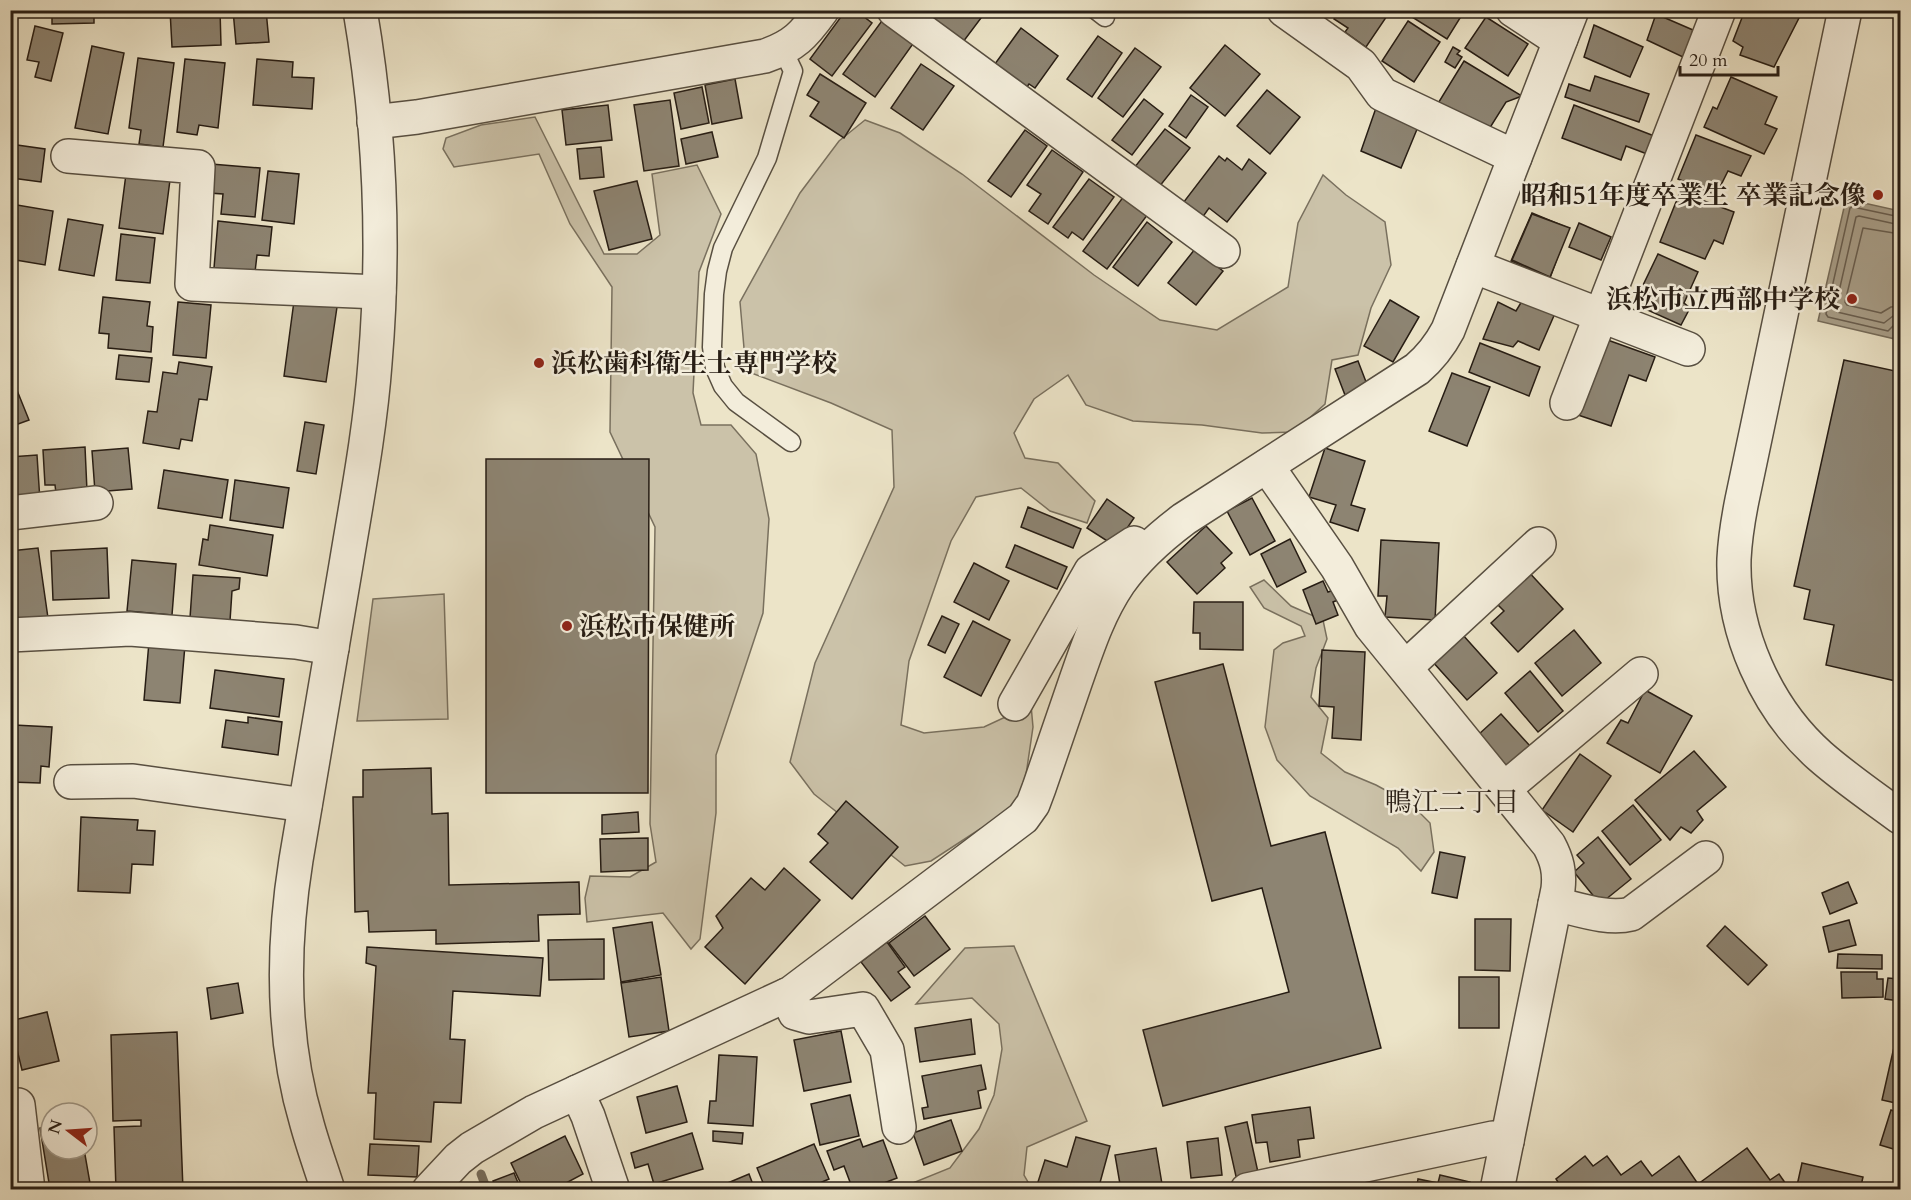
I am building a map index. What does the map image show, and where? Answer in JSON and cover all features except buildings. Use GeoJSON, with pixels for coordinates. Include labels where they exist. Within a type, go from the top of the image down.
{"type":"FeatureCollection","features":[{"type":"Feature","properties":{"kind":"street"},"geometry":{"type":"LineString","coordinates":[[328,1190],[306,1123],[296,1080],[289,1036],[286,948],[289,904],[369,419],[375,364],[379,292],[380,199],[374,122],[360,10]]}},
{"type":"Feature","properties":{"kind":"street"},"geometry":{"type":"LineString","coordinates":[[374,122],[417,117],[765,56],[783,50],[798,40],[822,10]]}},
{"type":"Feature","properties":{"kind":"street"},"geometry":{"type":"LineString","coordinates":[[894,10],[1222,251]]}},
{"type":"Feature","properties":{"kind":"street"},"geometry":{"type":"LineString","coordinates":[[1284,10],[1361,65],[1382,94],[1515,157]]}},
{"type":"Feature","properties":{"kind":"street"},"geometry":{"type":"LineString","coordinates":[[1513,10],[1548,33],[1567,24]]}},
{"type":"Feature","properties":{"kind":"street"},"geometry":{"type":"LineString","coordinates":[[1567,403],[1719,10]]}},
{"type":"Feature","properties":{"kind":"street"},"geometry":{"type":"LineString","coordinates":[[1845,10],[1736,530],[1734,561],[1736,592],[1750,652],[1778,707],[1818,754],[1900,817]]}},
{"type":"Feature","properties":{"kind":"street"},"geometry":{"type":"LineString","coordinates":[[429,1190],[458,1159],[472,1148],[534,1112],[786,995],[1023,818],[1033,804],[1091,637],[1119,583],[1144,553],[1160,537],[1184,519],[1417,369],[1430,358],[1448,330],[1567,24]]}},
{"type":"Feature","properties":{"kind":"street"},"geometry":{"type":"LineString","coordinates":[[68,156],[198,167],[192,284],[379,292]]}},
{"type":"Feature","properties":{"kind":"street"},"geometry":{"type":"LineString","coordinates":[[1473,267],[1688,350]]}},
{"type":"Feature","properties":{"kind":"street"},"geometry":{"type":"LineString","coordinates":[[1267,466],[1337,567],[1371,626],[1549,845],[1556,858],[1560,874],[1555,904],[1497,1190]]}},
{"type":"Feature","properties":{"kind":"street"},"geometry":{"type":"LineString","coordinates":[[10,513],[96,503]]}},
{"type":"Feature","properties":{"kind":"street"},"geometry":{"type":"LineString","coordinates":[[1015,704],[1091,571],[1134,543],[1144,553]]}},
{"type":"Feature","properties":{"kind":"street"},"geometry":{"type":"LineString","coordinates":[[1406,667],[1539,544]]}},
{"type":"Feature","properties":{"kind":"street"},"geometry":{"type":"LineString","coordinates":[[10,635],[130,629],[296,642],[332,648]]}},
{"type":"Feature","properties":{"kind":"street"},"geometry":{"type":"LineString","coordinates":[[1504,789],[1641,674]]}},
{"type":"Feature","properties":{"kind":"street"},"geometry":{"type":"LineString","coordinates":[[71,782],[133,781],[305,805]]}},
{"type":"Feature","properties":{"kind":"street"},"geometry":{"type":"LineString","coordinates":[[1555,904],[1612,915],[1631,914],[1706,858]]}},
{"type":"Feature","properties":{"kind":"street"},"geometry":{"type":"LineString","coordinates":[[786,995],[795,1013],[809,1017],[863,1009],[887,1050],[899,1127]]}},
{"type":"Feature","properties":{"kind":"street"},"geometry":{"type":"LineString","coordinates":[[577,1092],[588,1116],[613,1190]]}},
{"type":"Feature","properties":{"kind":"street"},"geometry":{"type":"LineString","coordinates":[[10,1105],[18,1105],[28,1190]]}},
{"type":"Feature","properties":{"kind":"street"},"geometry":{"type":"LineString","coordinates":[[1247,1190],[1493,1138],[1507,1141]]}},
{"type":"Feature","properties":{"kind":"lane"},"geometry":{"type":"LineString","coordinates":[[783,50],[793,71],[767,158],[723,248],[714,294],[712,347],[715,368],[723,386],[736,402],[791,442]]}},
{"type":"Feature","properties":{"kind":"shaded area"},"geometry":{"type":"Polygon","coordinates":[[[535,117],[604,254],[637,254],[660,235],[652,174],[697,165],[721,214],[699,272],[693,393],[701,425],[731,425],[756,454],[769,519],[763,613],[716,755],[716,813],[700,939],[691,949],[663,913],[587,922],[585,898],[590,876],[630,877],[656,862],[650,824],[655,527],[610,432],[612,287],[570,224],[539,154],[454,167],[443,149],[446,138],[481,125],[535,117]]]}},
{"type":"Feature","properties":{"kind":"shaded area"},"geometry":{"type":"Polygon","coordinates":[[[865,120],[900,133],[962,174],[1094,275],[1160,320],[1217,330],[1288,287],[1298,223],[1323,175],[1346,195],[1385,222],[1391,265],[1371,308],[1358,355],[1332,360],[1325,404],[1294,432],[1262,433],[1202,425],[1133,421],[1086,405],[1068,375],[1034,399],[1014,433],[1025,458],[1058,463],[1095,501],[1087,523],[1050,511],[1021,488],[976,497],[951,541],[909,661],[901,725],[924,733],[984,727],[1031,705],[1033,727],[1021,809],[980,829],[931,861],[905,866],[814,794],[790,762],[815,663],[894,487],[892,430],[831,403],[746,371],[740,302],[800,193],[839,141],[865,120]]]}},
{"type":"Feature","properties":{"kind":"shaded area"},"geometry":{"type":"Polygon","coordinates":[[[1264,580],[1291,606],[1323,620],[1327,639],[1316,668],[1311,697],[1328,718],[1321,753],[1345,772],[1376,785],[1411,804],[1430,823],[1434,852],[1421,871],[1398,848],[1310,796],[1277,760],[1265,727],[1274,650],[1283,643],[1305,636],[1301,626],[1264,608],[1250,587],[1264,580]]]}},
{"type":"Feature","properties":{"kind":"shaded area"},"geometry":{"type":"Polygon","coordinates":[[[444,594],[448,719],[357,721],[373,599],[444,594]]]}},
{"type":"Feature","properties":{"kind":"shaded area"},"geometry":{"type":"Polygon","coordinates":[[[1014,946],[1087,1121],[1027,1147],[1024,1175],[1032,1189],[898,1189],[950,1168],[979,1129],[994,1095],[1002,1049],[999,1024],[972,998],[916,1004],[965,948],[1014,946]]]}},
{"type":"Feature","properties":{"kind":"water"},"geometry":{"type":"Polygon","coordinates":[[[1846,199],[1900,211],[1900,317],[1895,339],[1818,321],[1846,199]]]}},
{"type":"Feature","properties":{"kind":"waterway"},"geometry":{"type":"LineString","coordinates":[[481,1174],[487,1190]]}},
{"type":"Feature","properties":{"kind":"place","name":"昭和51年度卒業生 卒業記念像"},"geometry":{"type":"Point","coordinates":[1878,195]}},
{"type":"Feature","properties":{"kind":"place","name":"浜松市立西部中学校"},"geometry":{"type":"Point","coordinates":[1852,299]}},
{"type":"Feature","properties":{"kind":"place","name":"浜松歯科衛生士専門学校"},"geometry":{"type":"Point","coordinates":[539,363]}},
{"type":"Feature","properties":{"kind":"place","name":"浜松市保健所"},"geometry":{"type":"Point","coordinates":[567,626]}},
{"type":"Feature","properties":{"kind":"district","name":"鴨江二丁目"},"geometry":{"type":"Point","coordinates":[1452,802]}}]}
